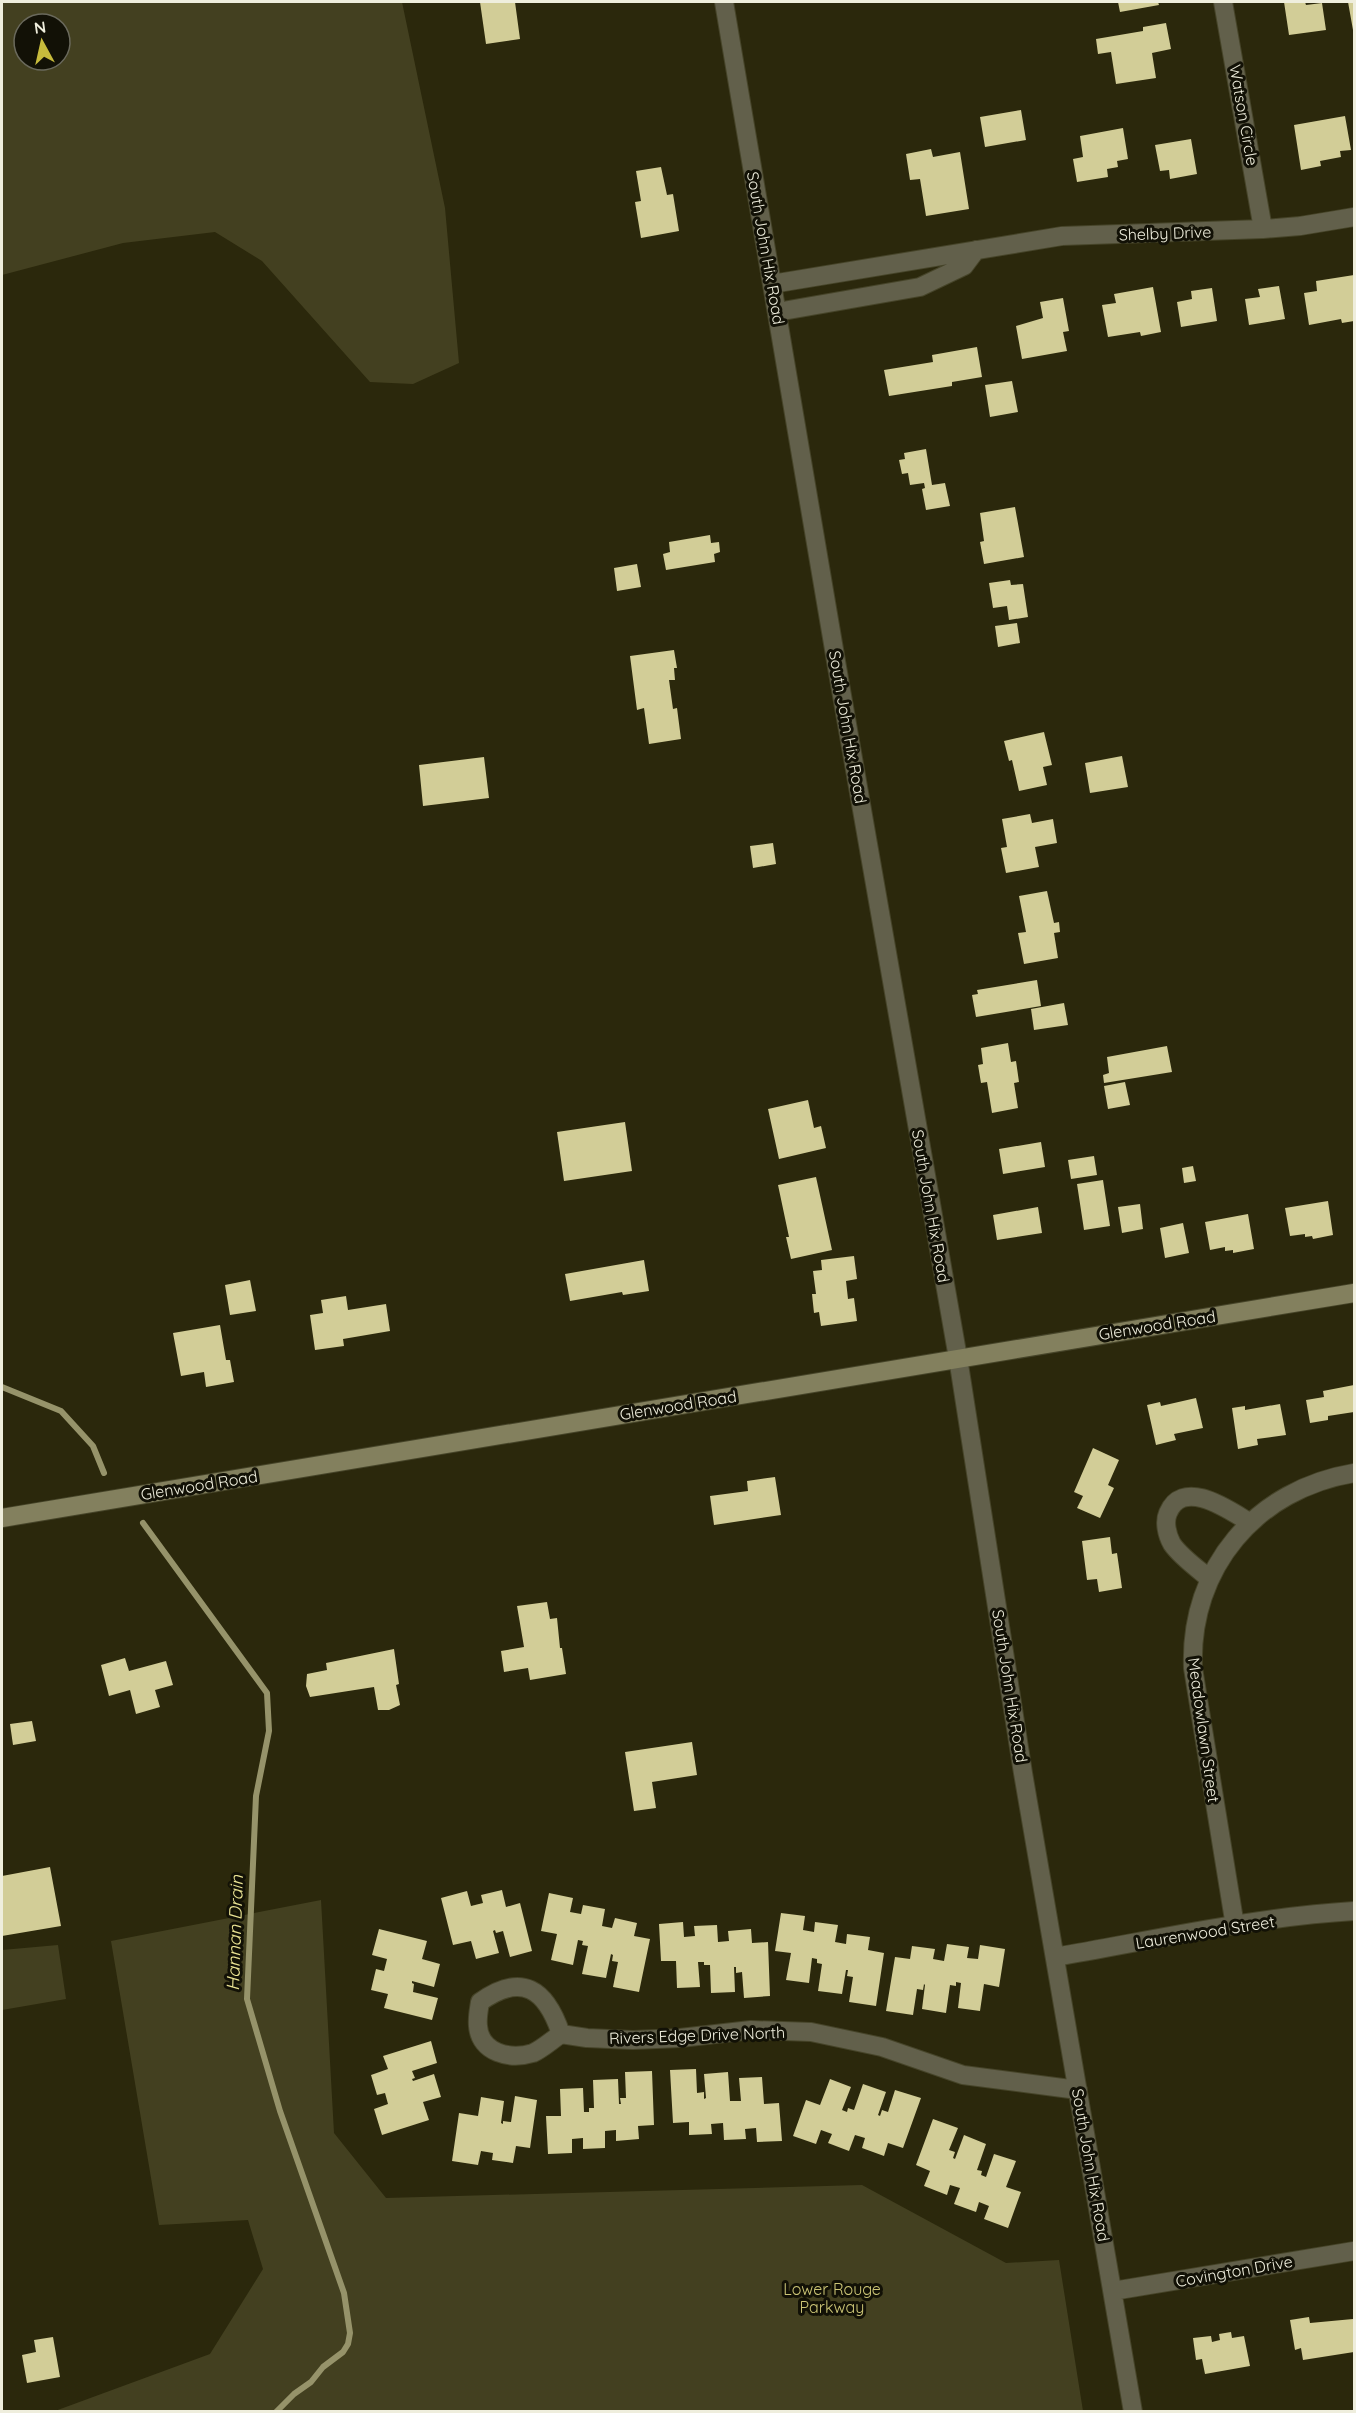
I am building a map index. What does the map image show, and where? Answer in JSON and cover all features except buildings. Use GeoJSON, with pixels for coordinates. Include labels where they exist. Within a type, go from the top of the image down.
{"type":"FeatureCollection","features":[{"type":"Feature","properties":{"kind":"street","name":"South John Hix Road"},"geometry":{"type":"LineString","coordinates":[[724,2],[957,1358],[1023,1773],[1133,2412]]}},
{"type":"Feature","properties":{"kind":"street","name":"Watson Circle"},"geometry":{"type":"LineString","coordinates":[[1223,2],[1263,229]]}},
{"type":"Feature","properties":{"kind":"street","name":"Shelby Drive"},"geometry":{"type":"LineString","coordinates":[[772,284],[1062,236],[1263,229],[1300,226],[1354,217]]}},
{"type":"Feature","properties":{"kind":"street"},"geometry":{"type":"LineString","coordinates":[[777,312],[920,287],[964,266],[976,250]]}},
{"type":"Feature","properties":{"kind":"street","name":"Glenwood Road"},"geometry":{"type":"LineString","coordinates":[[2,1518],[1354,1293]]}},
{"type":"Feature","properties":{"kind":"street","name":"Meadowlawn Street"},"geometry":{"type":"LineString","coordinates":[[1235,1926],[1193,1668],[1194,1637],[1200,1608],[1210,1579],[1227,1548],[1249,1522],[1275,1502],[1305,1486],[1354,1473]]}},
{"type":"Feature","properties":{"kind":"street"},"geometry":{"type":"LineString","coordinates":[[1210,1579],[1173,1545],[1166,1523],[1168,1512],[1175,1503],[1186,1497],[1196,1497],[1219,1504],[1249,1522]]}},
{"type":"Feature","properties":{"kind":"street","name":"Laurenwood Street"},"geometry":{"type":"LineString","coordinates":[[1055,1957],[1235,1926],[1354,1911]]}},
{"type":"Feature","properties":{"kind":"street"},"geometry":{"type":"LineString","coordinates":[[512,1986],[530,1989],[546,2000],[561,2034],[535,2052],[514,2056],[492,2051],[482,2040],[478,2025],[480,2002],[494,1992],[512,1986]]}},
{"type":"Feature","properties":{"kind":"street","name":"Rivers Edge Drive North"},"geometry":{"type":"LineString","coordinates":[[561,2034],[587,2038],[633,2040],[751,2030],[811,2032],[882,2047],[963,2075],[1078,2091]]}},
{"type":"Feature","properties":{"kind":"street","name":"Covington Drive"},"geometry":{"type":"LineString","coordinates":[[1113,2291],[1354,2251]]}},
{"type":"Feature","properties":{"kind":"green space"},"geometry":{"type":"Polygon","coordinates":[[[2,2],[402,2],[445,208],[459,363],[413,384],[370,382],[262,261],[215,232],[123,243],[2,275],[2,2]]]}},
{"type":"Feature","properties":{"kind":"green space","name":"Lower Rouge Parkway"},"geometry":{"type":"Polygon","coordinates":[[[321,1900],[334,2133],[386,2198],[862,2185],[1006,2263],[1059,2260],[1083,2411],[55,2411],[210,2354],[263,2269],[248,2220],[159,2225],[111,1941],[321,1900]]]}},
{"type":"Feature","properties":{"kind":"green space"},"geometry":{"type":"Polygon","coordinates":[[[58,1945],[66,1999],[2,2010],[2,1950],[58,1945]]]}},
{"type":"Feature","properties":{"kind":"waterway","name":"Hannan Drain"},"geometry":{"type":"LineString","coordinates":[[2,1387],[61,1411],[93,1446],[104,1473]]}},
{"type":"Feature","properties":{"kind":"waterway","name":"Hannan Drain"},"geometry":{"type":"LineString","coordinates":[[143,1523],[267,1693],[269,1731],[256,1796],[247,1999],[280,2111],[344,2293],[350,2333],[348,2344],[343,2352],[323,2367],[311,2382],[294,2394],[276,2412]]}}]}
